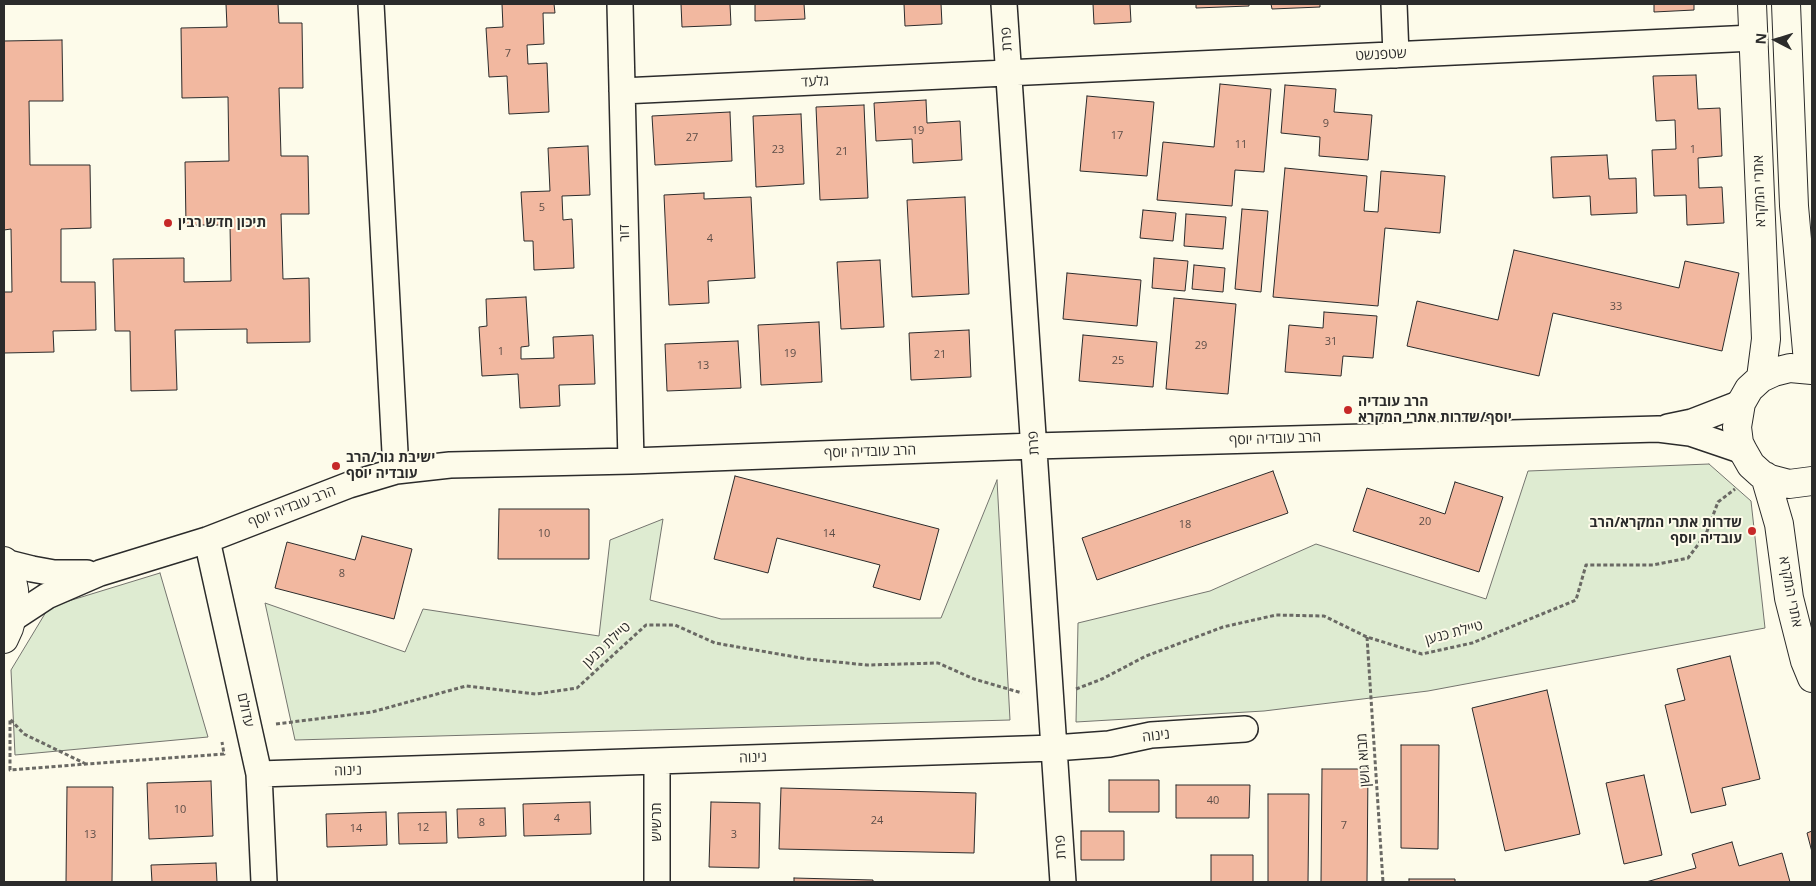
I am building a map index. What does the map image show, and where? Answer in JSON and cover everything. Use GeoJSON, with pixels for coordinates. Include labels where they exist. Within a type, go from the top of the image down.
{"type":"FeatureCollection","features":[{"type":"Feature","properties":{"kind":"street"},"geometry":{"type":"LineString","coordinates":[[371,4],[396,472]]}},
{"type":"Feature","properties":{"kind":"street","name":"דור"},"geometry":{"type":"LineString","coordinates":[[620,4],[631,461]]}},
{"type":"Feature","properties":{"kind":"street","name":"פרת"},"geometry":{"type":"LineString","coordinates":[[1004,4],[1063,882]]}},
{"type":"Feature","properties":{"kind":"street"},"geometry":{"type":"LineString","coordinates":[[1394,4],[1396,55]]}},
{"type":"Feature","properties":{"kind":"street","name":"אתרי המקרא"},"geometry":{"type":"LineString","coordinates":[[1752,4],[1766,339],[1761,378]]}},
{"type":"Feature","properties":{"kind":"street"},"geometry":{"type":"LineString","coordinates":[[1741,403],[1750,389],[1761,378],[1790,368],[1812,370],[1806,351],[1806,274],[1794,206],[1786,4]]}},
{"type":"Feature","properties":{"kind":"street","name":"שטפנשט"},"geometry":{"type":"LineString","coordinates":[[1009,73],[1753,38]]}},
{"type":"Feature","properties":{"kind":"street","name":"גלעד"},"geometry":{"type":"LineString","coordinates":[[622,91],[1009,73]]}},
{"type":"Feature","properties":{"kind":"street","name":"הרב עובדיה יוסף"},"geometry":{"type":"LineString","coordinates":[[1658,429],[1692,422],[1741,403]]}},
{"type":"Feature","properties":{"kind":"street","name":"אתרי המקרא"},"geometry":{"type":"LineString","coordinates":[[1741,403],[1737,427],[1739,443],[1755,466],[1779,524],[1789,598],[1805,660],[1812,678]]}},
{"type":"Feature","properties":{"kind":"street","name":"הרב עובדיה יוסף"},"geometry":{"type":"LineString","coordinates":[[8,629],[47,596],[100,572],[207,540],[349,485],[396,472],[450,465],[631,461],[1034,446],[1658,429],[1690,433],[1755,466]]}},
{"type":"Feature","properties":{"kind":"street"},"geometry":{"type":"LineString","coordinates":[[1755,466],[1789,484],[1812,481]]}},
{"type":"Feature","properties":{"kind":"street","name":"עדולם"},"geometry":{"type":"LineString","coordinates":[[207,540],[258,774],[264,882]]}},
{"type":"Feature","properties":{"kind":"street"},"geometry":{"type":"LineString","coordinates":[[4,562],[11,575],[15,605],[8,629]]}},
{"type":"Feature","properties":{"kind":"street","name":"הרב עובדיה יוסף"},"geometry":{"type":"LineString","coordinates":[[4,562],[32,570],[54,573],[100,572]]}},
{"type":"Feature","properties":{"kind":"street","name":"נינוה"},"geometry":{"type":"LineString","coordinates":[[258,774],[1054,748],[1109,744],[1151,735],[1245,729]]}},
{"type":"Feature","properties":{"kind":"street","name":"תרשיש"},"geometry":{"type":"LineString","coordinates":[[657,761],[657,882]]}},
{"type":"Feature","properties":{"kind":"path","name":"טיילת כנען"},"geometry":{"type":"LineString","coordinates":[[1069,692],[1102,679],[1146,656],[1223,626],[1276,615],[1324,616],[1368,637],[1422,654],[1472,643],[1576,600],[1586,565],[1653,565],[1688,558],[1706,534],[1718,502],[1755,466]]}},
{"type":"Feature","properties":{"kind":"path","name":"טיילת כנען"},"geometry":{"type":"LineString","coordinates":[[275,724],[372,712],[466,686],[536,694],[577,688],[646,625],[675,625],[715,642],[807,659],[867,665],[938,663],[974,679],[1022,693]]}},
{"type":"Feature","properties":{"kind":"path","name":"מבוא גושן"},"geometry":{"type":"LineString","coordinates":[[1368,637],[1382,882]]}},
{"type":"Feature","properties":{"kind":"path"},"geometry":{"type":"LineString","coordinates":[[86,764],[24,734],[10,720],[10,770],[224,754],[222,740]]}},
{"type":"Feature","properties":{"kind":"green space"},"geometry":{"type":"Polygon","coordinates":[[[1709,464],[1751,501],[1765,628],[1428,691],[1264,711],[1076,722],[1078,623],[1210,591],[1316,544],[1486,599],[1528,471],[1709,464]]]}},
{"type":"Feature","properties":{"kind":"green space"},"geometry":{"type":"Polygon","coordinates":[[[997,480],[1010,720],[295,740],[265,603],[405,652],[423,609],[599,636],[610,540],[663,519],[650,600],[721,619],[941,618],[997,480]]]}},
{"type":"Feature","properties":{"kind":"green space"},"geometry":{"type":"Polygon","coordinates":[[[160,573],[208,737],[15,755],[11,670],[49,607],[160,573]]]}},
{"type":"Feature","properties":{"kind":"building"},"geometry":{"type":"Polygon","coordinates":[[[226,4],[278,4],[279,23],[302,23],[303,88],[279,88],[281,156],[308,156],[309,214],[281,214],[283,279],[309,278],[310,342],[247,343],[247,329],[175,330],[177,390],[131,391],[130,331],[115,331],[113,259],[184,258],[184,282],[231,281],[230,225],[186,225],[185,162],[229,161],[228,97],[182,98],[181,28],[227,27],[226,4]]]}},
{"type":"Feature","properties":{"kind":"building"},"geometry":{"type":"Polygon","coordinates":[[[502,4],[554,4],[555,13],[543,13],[544,44],[527,45],[528,64],[547,63],[549,112],[509,114],[507,76],[489,77],[486,28],[503,27],[502,4]]]}},
{"type":"Feature","properties":{"kind":"building"},"geometry":{"type":"Polygon","coordinates":[[[681,4],[730,4],[731,25],[682,27],[681,4]]]}},
{"type":"Feature","properties":{"kind":"building"},"geometry":{"type":"Polygon","coordinates":[[[755,4],[804,4],[805,19],[755,21],[755,4]]]}},
{"type":"Feature","properties":{"kind":"building"},"geometry":{"type":"Polygon","coordinates":[[[904,4],[941,4],[942,24],[905,26],[904,4]]]}},
{"type":"Feature","properties":{"kind":"building"},"geometry":{"type":"Polygon","coordinates":[[[1093,4],[1130,4],[1131,22],[1094,24],[1093,4]]]}},
{"type":"Feature","properties":{"kind":"building"},"geometry":{"type":"Polygon","coordinates":[[[1196,4],[1249,4],[1249,6],[1196,8],[1196,4]]]}},
{"type":"Feature","properties":{"kind":"building"},"geometry":{"type":"Polygon","coordinates":[[[1271,4],[1320,4],[1320,7],[1272,9],[1271,4]]]}},
{"type":"Feature","properties":{"kind":"building"},"geometry":{"type":"Polygon","coordinates":[[[1654,4],[1694,4],[1694,10],[1654,12],[1654,4]]]}},
{"type":"Feature","properties":{"kind":"building"},"geometry":{"type":"Polygon","coordinates":[[[62,40],[63,101],[29,101],[30,165],[90,165],[91,228],[61,229],[61,282],[95,282],[96,330],[53,331],[54,352],[4,353],[4,292],[12,292],[11,229],[4,230],[4,41],[62,40]]]}},
{"type":"Feature","properties":{"kind":"building"},"geometry":{"type":"Polygon","coordinates":[[[1696,75],[1698,109],[1720,108],[1722,156],[1698,158],[1699,188],[1722,187],[1724,223],[1687,225],[1686,195],[1654,196],[1652,150],[1676,149],[1675,120],[1656,121],[1653,76],[1696,75]]]}},
{"type":"Feature","properties":{"kind":"building"},"geometry":{"type":"Polygon","coordinates":[[[1220,84],[1271,89],[1264,172],[1235,170],[1232,206],[1157,200],[1163,142],[1214,147],[1220,84]]]}},
{"type":"Feature","properties":{"kind":"building"},"geometry":{"type":"Polygon","coordinates":[[[1285,85],[1336,89],[1334,112],[1372,115],[1368,160],[1319,156],[1320,137],[1281,133],[1285,85]]]}},
{"type":"Feature","properties":{"kind":"building"},"geometry":{"type":"Polygon","coordinates":[[[1087,96],[1154,102],[1147,176],[1080,171],[1087,96]]]}},
{"type":"Feature","properties":{"kind":"building"},"geometry":{"type":"Polygon","coordinates":[[[926,100],[927,123],[960,121],[962,160],[913,163],[912,139],[876,141],[874,103],[926,100]]]}},
{"type":"Feature","properties":{"kind":"building"},"geometry":{"type":"Polygon","coordinates":[[[864,105],[868,198],[820,200],[816,107],[864,105]]]}},
{"type":"Feature","properties":{"kind":"building"},"geometry":{"type":"Polygon","coordinates":[[[730,112],[732,161],[655,165],[652,116],[730,112]]]}},
{"type":"Feature","properties":{"kind":"building"},"geometry":{"type":"Polygon","coordinates":[[[801,114],[804,184],[756,187],[753,116],[801,114]]]}},
{"type":"Feature","properties":{"kind":"building"},"geometry":{"type":"Polygon","coordinates":[[[588,146],[590,195],[562,196],[563,220],[572,219],[574,268],[534,270],[533,241],[524,241],[521,192],[550,191],[548,148],[588,146]]]}},
{"type":"Feature","properties":{"kind":"building"},"geometry":{"type":"Polygon","coordinates":[[[1607,155],[1609,179],[1636,178],[1637,213],[1591,215],[1590,196],[1553,198],[1551,157],[1607,155]]]}},
{"type":"Feature","properties":{"kind":"building"},"geometry":{"type":"Polygon","coordinates":[[[1285,168],[1367,176],[1364,211],[1378,212],[1381,171],[1445,176],[1440,233],[1385,228],[1378,306],[1273,297],[1285,168]]]}},
{"type":"Feature","properties":{"kind":"building"},"geometry":{"type":"Polygon","coordinates":[[[704,193],[704,199],[751,197],[755,278],[708,281],[709,303],[669,305],[664,195],[704,193]]]}},
{"type":"Feature","properties":{"kind":"building"},"geometry":{"type":"Polygon","coordinates":[[[965,197],[969,294],[912,297],[907,200],[965,197]]]}},
{"type":"Feature","properties":{"kind":"building"},"geometry":{"type":"Polygon","coordinates":[[[1242,209],[1268,211],[1261,292],[1235,289],[1242,209]]]}},
{"type":"Feature","properties":{"kind":"building"},"geometry":{"type":"Polygon","coordinates":[[[1143,210],[1176,213],[1173,241],[1140,238],[1143,210]]]}},
{"type":"Feature","properties":{"kind":"building"},"geometry":{"type":"Polygon","coordinates":[[[1186,214],[1226,217],[1223,249],[1184,246],[1186,214]]]}},
{"type":"Feature","properties":{"kind":"building"},"geometry":{"type":"Polygon","coordinates":[[[1514,250],[1679,288],[1685,261],[1739,273],[1722,351],[1553,313],[1539,376],[1407,346],[1417,301],[1498,320],[1514,250]]]}},
{"type":"Feature","properties":{"kind":"building"},"geometry":{"type":"Polygon","coordinates":[[[1154,258],[1188,261],[1185,291],[1152,288],[1154,258]]]}},
{"type":"Feature","properties":{"kind":"building"},"geometry":{"type":"Polygon","coordinates":[[[880,260],[884,327],[841,329],[837,262],[880,260]]]}},
{"type":"Feature","properties":{"kind":"building"},"geometry":{"type":"Polygon","coordinates":[[[1194,265],[1225,268],[1223,292],[1192,289],[1194,265]]]}},
{"type":"Feature","properties":{"kind":"building"},"geometry":{"type":"Polygon","coordinates":[[[1067,273],[1141,280],[1137,326],[1063,319],[1067,273]]]}},
{"type":"Feature","properties":{"kind":"building"},"geometry":{"type":"Polygon","coordinates":[[[526,297],[529,346],[521,347],[521,359],[554,358],[553,337],[593,335],[595,384],[559,385],[560,406],[520,408],[518,374],[482,376],[479,327],[487,326],[486,299],[526,297]]]}},
{"type":"Feature","properties":{"kind":"building"},"geometry":{"type":"Polygon","coordinates":[[[1174,298],[1236,304],[1228,394],[1166,389],[1174,298]]]}},
{"type":"Feature","properties":{"kind":"building"},"geometry":{"type":"Polygon","coordinates":[[[1324,312],[1377,316],[1373,358],[1343,356],[1341,376],[1285,372],[1289,325],[1323,328],[1324,312]]]}},
{"type":"Feature","properties":{"kind":"building"},"geometry":{"type":"Polygon","coordinates":[[[819,322],[822,382],[761,385],[758,325],[819,322]]]}},
{"type":"Feature","properties":{"kind":"building"},"geometry":{"type":"Polygon","coordinates":[[[969,330],[971,377],[911,380],[909,333],[969,330]]]}},
{"type":"Feature","properties":{"kind":"building"},"geometry":{"type":"Polygon","coordinates":[[[1083,335],[1157,342],[1153,387],[1079,381],[1083,335]]]}},
{"type":"Feature","properties":{"kind":"building"},"geometry":{"type":"Polygon","coordinates":[[[738,341],[741,388],[667,391],[665,344],[738,341]]]}},
{"type":"Feature","properties":{"kind":"building"},"geometry":{"type":"Polygon","coordinates":[[[1273,471],[1288,513],[1097,580],[1082,538],[1273,471]]]}},
{"type":"Feature","properties":{"kind":"building"},"geometry":{"type":"Polygon","coordinates":[[[735,476],[939,529],[920,600],[873,587],[880,565],[777,538],[768,573],[714,559],[735,476]]]}},
{"type":"Feature","properties":{"kind":"building"},"geometry":{"type":"Polygon","coordinates":[[[1455,482],[1503,497],[1479,572],[1353,531],[1367,488],[1445,514],[1455,482]]]}},
{"type":"Feature","properties":{"kind":"building"},"geometry":{"type":"Polygon","coordinates":[[[499,509],[589,509],[589,559],[498,559],[499,509]]]}},
{"type":"Feature","properties":{"kind":"building"},"geometry":{"type":"Polygon","coordinates":[[[362,536],[412,549],[394,619],[275,588],[287,542],[355,560],[362,536]]]}},
{"type":"Feature","properties":{"kind":"building"},"geometry":{"type":"Polygon","coordinates":[[[1730,656],[1760,779],[1722,788],[1726,805],[1691,813],[1665,705],[1685,700],[1677,669],[1730,656]]]}},
{"type":"Feature","properties":{"kind":"building"},"geometry":{"type":"Polygon","coordinates":[[[1547,690],[1580,834],[1505,851],[1472,708],[1547,690]]]}},
{"type":"Feature","properties":{"kind":"building"},"geometry":{"type":"Polygon","coordinates":[[[1401,745],[1439,745],[1438,849],[1401,848],[1401,745]]]}},
{"type":"Feature","properties":{"kind":"building"},"geometry":{"type":"Polygon","coordinates":[[[1322,769],[1368,769],[1367,882],[1321,882],[1322,769]]]}},
{"type":"Feature","properties":{"kind":"building"},"geometry":{"type":"Polygon","coordinates":[[[1644,775],[1662,855],[1624,864],[1606,783],[1644,775]]]}},
{"type":"Feature","properties":{"kind":"building"},"geometry":{"type":"Polygon","coordinates":[[[1109,780],[1159,780],[1159,812],[1109,812],[1109,780]]]}},
{"type":"Feature","properties":{"kind":"building"},"geometry":{"type":"Polygon","coordinates":[[[211,781],[213,836],[149,839],[147,783],[211,781]]]}},
{"type":"Feature","properties":{"kind":"building"},"geometry":{"type":"Polygon","coordinates":[[[1176,785],[1250,785],[1249,818],[1176,818],[1176,785]]]}},
{"type":"Feature","properties":{"kind":"building"},"geometry":{"type":"Polygon","coordinates":[[[67,787],[113,787],[112,882],[66,882],[67,787]]]}},
{"type":"Feature","properties":{"kind":"building"},"geometry":{"type":"Polygon","coordinates":[[[781,788],[976,793],[974,853],[779,849],[781,788]]]}},
{"type":"Feature","properties":{"kind":"building"},"geometry":{"type":"Polygon","coordinates":[[[1268,794],[1309,794],[1308,882],[1268,882],[1268,794]]]}},
{"type":"Feature","properties":{"kind":"building"},"geometry":{"type":"Polygon","coordinates":[[[590,802],[591,834],[524,836],[523,804],[590,802]]]}},
{"type":"Feature","properties":{"kind":"building"},"geometry":{"type":"Polygon","coordinates":[[[711,802],[760,803],[759,868],[709,867],[711,802]]]}},
{"type":"Feature","properties":{"kind":"building"},"geometry":{"type":"Polygon","coordinates":[[[505,808],[506,836],[458,838],[457,809],[505,808]]]}},
{"type":"Feature","properties":{"kind":"building"},"geometry":{"type":"Polygon","coordinates":[[[386,812],[387,845],[327,847],[326,814],[386,812]]]}},
{"type":"Feature","properties":{"kind":"building"},"geometry":{"type":"Polygon","coordinates":[[[446,812],[447,843],[399,844],[398,813],[446,812]]]}},
{"type":"Feature","properties":{"kind":"building"},"geometry":{"type":"Polygon","coordinates":[[[1081,831],[1124,831],[1124,860],[1081,860],[1081,831]]]}},
{"type":"Feature","properties":{"kind":"building"},"geometry":{"type":"Polygon","coordinates":[[[1812,831],[1812,852],[1807,833],[1812,831]]]}},
{"type":"Feature","properties":{"kind":"building"},"geometry":{"type":"Polygon","coordinates":[[[1732,842],[1739,866],[1782,853],[1790,882],[1646,882],[1696,868],[1692,854],[1732,842]]]}},
{"type":"Feature","properties":{"kind":"building"},"geometry":{"type":"Polygon","coordinates":[[[1211,855],[1253,855],[1253,882],[1211,882],[1211,855]]]}},
{"type":"Feature","properties":{"kind":"building"},"geometry":{"type":"Polygon","coordinates":[[[216,863],[217,882],[152,882],[151,865],[216,863]]]}},
{"type":"Feature","properties":{"kind":"building"},"geometry":{"type":"Polygon","coordinates":[[[794,878],[873,880],[873,882],[794,882],[794,878]]]}},
{"type":"Feature","properties":{"kind":"building"},"geometry":{"type":"Polygon","coordinates":[[[1409,879],[1455,879],[1455,882],[1409,882],[1409,879]]]}},
{"type":"Feature","properties":{"kind":"place","name":"תיכון חדש רבין"},"geometry":{"type":"Point","coordinates":[168,223]}},
{"type":"Feature","properties":{"kind":"place","name":"הרב עובדיה יוסף/שדרות אתרי המקרא"},"geometry":{"type":"Point","coordinates":[1348,410]}},
{"type":"Feature","properties":{"kind":"place","name":"ישיבת גור/הרב עובדיה יוסף"},"geometry":{"type":"Point","coordinates":[336,466]}},
{"type":"Feature","properties":{"kind":"place","name":"שדרות אתרי המקרא/הרב עובדיה יוסף"},"geometry":{"type":"Point","coordinates":[1752,531]}}]}
